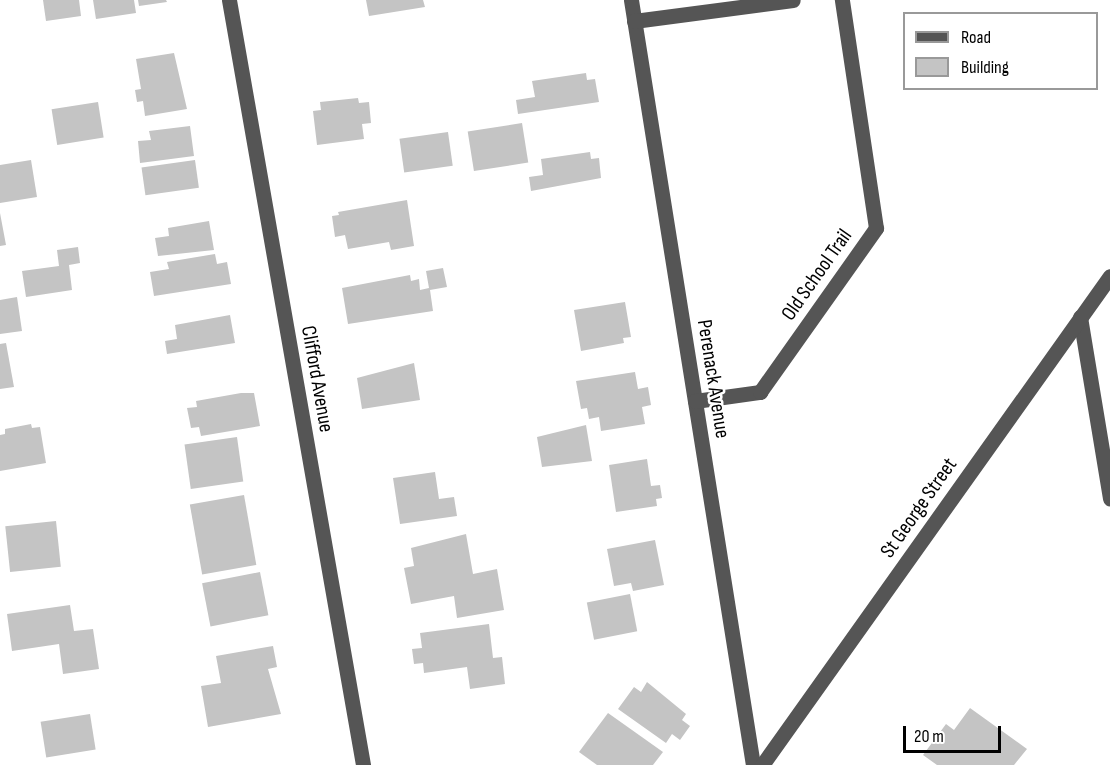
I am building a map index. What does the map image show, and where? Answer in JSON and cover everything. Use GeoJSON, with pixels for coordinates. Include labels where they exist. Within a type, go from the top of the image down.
{"type":"FeatureCollection","features":[{"type":"Feature","properties":{"kind":"street","name":"Clifford Avenue"},"geometry":{"type":"LineString","coordinates":[[230,0],[363,765]]}},
{"type":"Feature","properties":{"kind":"street","name":"Perenack Avenue"},"geometry":{"type":"LineString","coordinates":[[631,0],[753,765]]}},
{"type":"Feature","properties":{"kind":"street"},"geometry":{"type":"LineString","coordinates":[[634,21],[793,0]]}},
{"type":"Feature","properties":{"kind":"street","name":"Old School Trail"},"geometry":{"type":"LineString","coordinates":[[695,401],[760,392],[876,228],[842,0]]}},
{"type":"Feature","properties":{"kind":"street","name":"St George Street"},"geometry":{"type":"LineString","coordinates":[[762,765],[1110,276]]}},
{"type":"Feature","properties":{"kind":"street"},"geometry":{"type":"LineString","coordinates":[[1080,317],[1110,499]]}},
{"type":"Feature","properties":{"kind":"building"},"geometry":{"type":"Polygon","coordinates":[[[43,0],[79,0],[81,16],[46,21],[43,0]]]}},
{"type":"Feature","properties":{"kind":"building"},"geometry":{"type":"Polygon","coordinates":[[[93,0],[134,0],[136,13],[96,19],[93,0]]]}},
{"type":"Feature","properties":{"kind":"building"},"geometry":{"type":"Polygon","coordinates":[[[138,0],[166,0],[167,2],[139,6],[138,0]]]}},
{"type":"Feature","properties":{"kind":"building"},"geometry":{"type":"Polygon","coordinates":[[[366,0],[423,0],[425,7],[369,16],[366,0]]]}},
{"type":"Feature","properties":{"kind":"building"},"geometry":{"type":"Polygon","coordinates":[[[174,53],[187,109],[145,116],[143,101],[137,102],[135,90],[141,89],[136,59],[174,53]]]}},
{"type":"Feature","properties":{"kind":"building"},"geometry":{"type":"Polygon","coordinates":[[[586,73],[587,80],[595,79],[599,102],[518,114],[516,100],[535,97],[532,81],[586,73]]]}},
{"type":"Feature","properties":{"kind":"building"},"geometry":{"type":"Polygon","coordinates":[[[358,98],[359,103],[369,102],[371,123],[362,124],[364,139],[317,145],[313,111],[321,110],[320,102],[358,98]]]}},
{"type":"Feature","properties":{"kind":"building"},"geometry":{"type":"Polygon","coordinates":[[[98,102],[104,138],[57,145],[52,109],[98,102]]]}},
{"type":"Feature","properties":{"kind":"building"},"geometry":{"type":"Polygon","coordinates":[[[522,123],[528,163],[474,171],[468,132],[522,123]]]}},
{"type":"Feature","properties":{"kind":"building"},"geometry":{"type":"Polygon","coordinates":[[[190,126],[194,156],[140,163],[138,141],[151,140],[149,131],[190,126]]]}},
{"type":"Feature","properties":{"kind":"building"},"geometry":{"type":"Polygon","coordinates":[[[448,132],[453,166],[404,172],[399,139],[448,132]]]}},
{"type":"Feature","properties":{"kind":"building"},"geometry":{"type":"Polygon","coordinates":[[[590,152],[591,159],[599,158],[601,178],[531,191],[529,177],[543,175],[541,159],[590,152]]]}},
{"type":"Feature","properties":{"kind":"building"},"geometry":{"type":"Polygon","coordinates":[[[31,160],[37,197],[0,203],[0,165],[31,160]]]}},
{"type":"Feature","properties":{"kind":"building"},"geometry":{"type":"Polygon","coordinates":[[[195,160],[199,188],[145,195],[142,168],[195,160]]]}},
{"type":"Feature","properties":{"kind":"building"},"geometry":{"type":"Polygon","coordinates":[[[407,200],[414,246],[391,250],[389,242],[348,249],[345,235],[335,237],[332,216],[339,215],[338,212],[407,200]]]}},
{"type":"Feature","properties":{"kind":"building"},"geometry":{"type":"Polygon","coordinates":[[[0,213],[6,245],[0,246],[0,213]]]}},
{"type":"Feature","properties":{"kind":"building"},"geometry":{"type":"Polygon","coordinates":[[[209,221],[214,250],[158,256],[155,238],[169,236],[168,228],[209,221]]]}},
{"type":"Feature","properties":{"kind":"building"},"geometry":{"type":"Polygon","coordinates":[[[78,247],[80,263],[69,265],[72,290],[26,297],[22,271],[59,266],[57,250],[78,247]]]}},
{"type":"Feature","properties":{"kind":"building"},"geometry":{"type":"Polygon","coordinates":[[[215,254],[217,264],[227,262],[231,284],[154,296],[150,272],[169,269],[167,262],[215,254]]]}},
{"type":"Feature","properties":{"kind":"building"},"geometry":{"type":"Polygon","coordinates":[[[443,268],[447,287],[430,290],[433,311],[348,324],[342,288],[410,275],[411,281],[419,279],[420,290],[429,288],[426,271],[443,268]]]}},
{"type":"Feature","properties":{"kind":"building"},"geometry":{"type":"Polygon","coordinates":[[[17,297],[22,331],[0,334],[0,300],[17,297]]]}},
{"type":"Feature","properties":{"kind":"building"},"geometry":{"type":"Polygon","coordinates":[[[625,302],[631,337],[623,338],[624,343],[581,351],[574,310],[625,302]]]}},
{"type":"Feature","properties":{"kind":"building"},"geometry":{"type":"Polygon","coordinates":[[[230,315],[235,343],[167,354],[165,341],[177,339],[175,325],[230,315]]]}},
{"type":"Feature","properties":{"kind":"building"},"geometry":{"type":"Polygon","coordinates":[[[6,343],[14,387],[0,389],[0,344],[6,343]]]}},
{"type":"Feature","properties":{"kind":"building"},"geometry":{"type":"Polygon","coordinates":[[[414,363],[420,400],[362,409],[357,378],[414,363]]]}},
{"type":"Feature","properties":{"kind":"building"},"geometry":{"type":"Polygon","coordinates":[[[635,372],[638,389],[648,387],[651,405],[642,407],[645,424],[601,431],[599,417],[589,419],[587,408],[581,409],[576,381],[635,372]]]}},
{"type":"Feature","properties":{"kind":"building"},"geometry":{"type":"Polygon","coordinates":[[[254,393],[260,426],[201,436],[199,427],[191,428],[187,408],[197,407],[196,401],[254,393]]]}},
{"type":"Feature","properties":{"kind":"building"},"geometry":{"type":"Polygon","coordinates":[[[31,424],[32,428],[40,427],[46,463],[0,471],[0,435],[5,434],[5,429],[31,424]]]}},
{"type":"Feature","properties":{"kind":"building"},"geometry":{"type":"Polygon","coordinates":[[[586,425],[592,461],[542,467],[537,437],[586,425]]]}},
{"type":"Feature","properties":{"kind":"building"},"geometry":{"type":"Polygon","coordinates":[[[237,437],[243,482],[191,489],[185,444],[237,437]]]}},
{"type":"Feature","properties":{"kind":"building"},"geometry":{"type":"Polygon","coordinates":[[[647,459],[651,486],[660,485],[662,498],[656,499],[657,506],[616,512],[609,465],[647,459]]]}},
{"type":"Feature","properties":{"kind":"building"},"geometry":{"type":"Polygon","coordinates":[[[435,472],[439,499],[454,497],[457,516],[400,524],[393,478],[435,472]]]}},
{"type":"Feature","properties":{"kind":"building"},"geometry":{"type":"Polygon","coordinates":[[[244,495],[256,565],[202,574],[190,505],[244,495]]]}},
{"type":"Feature","properties":{"kind":"building"},"geometry":{"type":"Polygon","coordinates":[[[56,521],[61,567],[10,572],[5,526],[56,521]]]}},
{"type":"Feature","properties":{"kind":"building"},"geometry":{"type":"Polygon","coordinates":[[[466,534],[473,574],[497,569],[504,610],[457,618],[454,596],[411,604],[404,568],[414,566],[411,548],[466,534]]]}},
{"type":"Feature","properties":{"kind":"building"},"geometry":{"type":"Polygon","coordinates":[[[655,540],[664,585],[633,591],[631,583],[614,586],[607,549],[655,540]]]}},
{"type":"Feature","properties":{"kind":"building"},"geometry":{"type":"Polygon","coordinates":[[[260,572],[268,615],[210,626],[202,583],[260,572]]]}},
{"type":"Feature","properties":{"kind":"building"},"geometry":{"type":"Polygon","coordinates":[[[630,594],[637,631],[594,640],[587,602],[630,594]]]}},
{"type":"Feature","properties":{"kind":"building"},"geometry":{"type":"Polygon","coordinates":[[[70,605],[74,631],[93,629],[99,669],[63,674],[59,644],[12,651],[7,614],[70,605]]]}},
{"type":"Feature","properties":{"kind":"building"},"geometry":{"type":"Polygon","coordinates":[[[489,624],[493,658],[502,657],[505,684],[470,689],[467,667],[424,673],[423,663],[414,664],[412,649],[422,648],[420,633],[489,624]]]}},
{"type":"Feature","properties":{"kind":"building"},"geometry":{"type":"Polygon","coordinates":[[[273,646],[277,667],[268,669],[281,714],[208,727],[201,686],[221,683],[216,656],[273,646]]]}},
{"type":"Feature","properties":{"kind":"building"},"geometry":{"type":"Polygon","coordinates":[[[647,682],[686,714],[682,720],[690,726],[680,740],[672,734],[666,743],[618,709],[634,687],[641,692],[647,682]]]}},
{"type":"Feature","properties":{"kind":"building"},"geometry":{"type":"Polygon","coordinates":[[[970,708],[1027,749],[1014,765],[937,765],[923,755],[946,724],[954,730],[970,708]]]}},
{"type":"Feature","properties":{"kind":"building"},"geometry":{"type":"Polygon","coordinates":[[[608,713],[663,752],[653,765],[597,765],[579,752],[608,713]]]}},
{"type":"Feature","properties":{"kind":"building"},"geometry":{"type":"Polygon","coordinates":[[[90,714],[96,750],[46,757],[41,722],[90,714]]]}}]}
